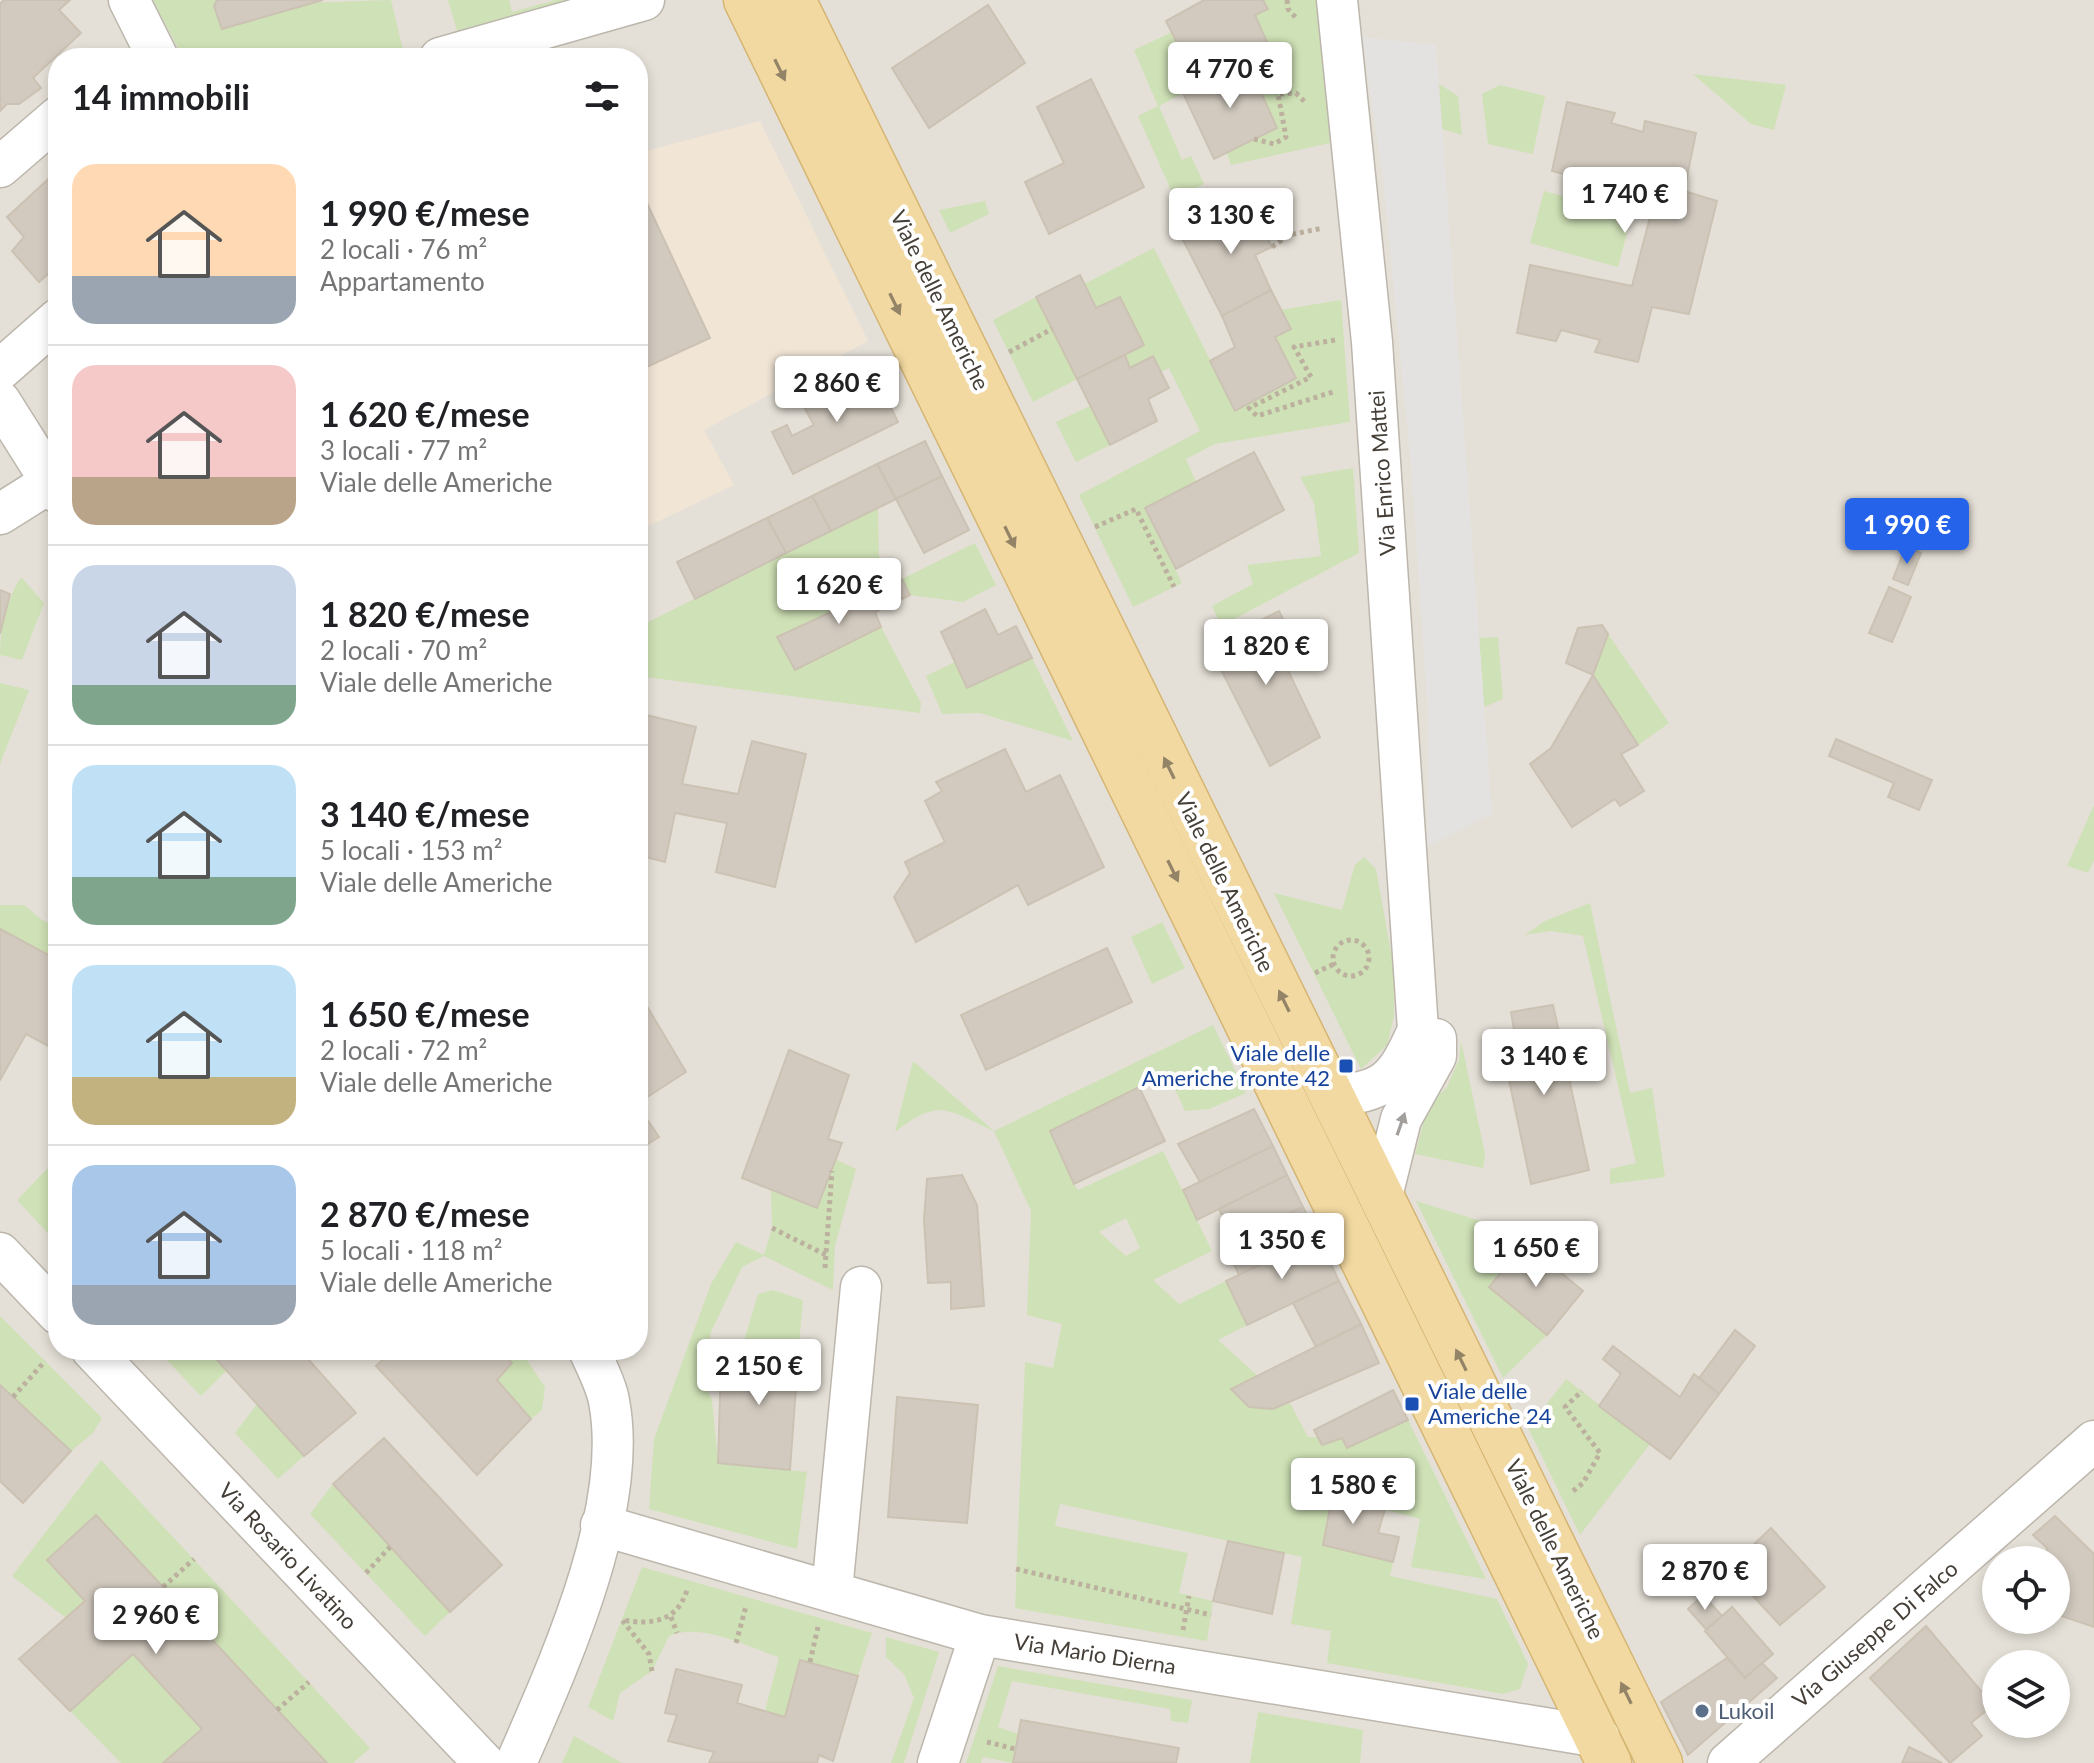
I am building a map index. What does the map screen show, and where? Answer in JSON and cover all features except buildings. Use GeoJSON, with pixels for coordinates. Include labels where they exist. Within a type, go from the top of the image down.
{"type":"FeatureCollection","features":[{"type":"Feature","properties":{"kind":"main road","name":"Viale delle Americhe"},"geometry":{"type":"LineString","coordinates":[[746,0],[1604,1750]]}},
{"type":"Feature","properties":{"kind":"main road","name":"Viale delle Americhe"},"geometry":{"type":"LineString","coordinates":[[793,0],[1660,1763]]}},
{"type":"Feature","properties":{"kind":"street"},"geometry":{"type":"LineString","coordinates":[[129,0],[143,48]]}},
{"type":"Feature","properties":{"kind":"street"},"geometry":{"type":"LineString","coordinates":[[475,48],[644,0]]}},
{"type":"Feature","properties":{"kind":"street","name":"Via Enrico Mattei"},"geometry":{"type":"LineString","coordinates":[[1330,1095],[1364,1094],[1382,1084],[1403,1064],[1418,1030],[1372,342],[1337,0]]}},
{"type":"Feature","properties":{"kind":"street"},"geometry":{"type":"LineString","coordinates":[[0,167],[48,126]]}},
{"type":"Feature","properties":{"kind":"street"},"geometry":{"type":"LineString","coordinates":[[0,370],[48,328]]}},
{"type":"Feature","properties":{"kind":"street"},"geometry":{"type":"LineString","coordinates":[[0,401],[48,476]]}},
{"type":"Feature","properties":{"kind":"street"},"geometry":{"type":"LineString","coordinates":[[0,514],[48,490]]}},
{"type":"Feature","properties":{"kind":"street"},"geometry":{"type":"LineString","coordinates":[[1381,1200],[1401,1119],[1436,1056],[1436,992],[1413,947]]}},
{"type":"Feature","properties":{"kind":"street"},"geometry":{"type":"LineString","coordinates":[[0,1253],[48,1303]]}},
{"type":"Feature","properties":{"kind":"street"},"geometry":{"type":"LineString","coordinates":[[826,1605],[861,1287]]}},
{"type":"Feature","properties":{"kind":"street","name":"Via Rosario Livatino"},"geometry":{"type":"LineString","coordinates":[[101,1360],[484,1763]]}},
{"type":"Feature","properties":{"kind":"street"},"geometry":{"type":"LineString","coordinates":[[516,1763],[577,1621],[601,1525],[614,1454],[609,1399],[593,1360]]}},
{"type":"Feature","properties":{"kind":"street","name":"Via Giuseppe Di Falco"},"geometry":{"type":"LineString","coordinates":[[1728,1763],[2091,1450]]}},
{"type":"Feature","properties":{"kind":"street","name":"Via Mario Dierna"},"geometry":{"type":"LineString","coordinates":[[601,1525],[826,1605],[1604,1750]]}},
{"type":"Feature","properties":{"kind":"street"},"geometry":{"type":"LineString","coordinates":[[938,1763],[980,1635]]}},
{"type":"Feature","properties":{"kind":"path"},"geometry":{"type":"LineString","coordinates":[[1287,0],[1288,9],[1308,29]]}},
{"type":"Feature","properties":{"kind":"path"},"geometry":{"type":"LineString","coordinates":[[1254,139],[1274,144],[1286,137],[1278,94],[1261,54]]}},
{"type":"Feature","properties":{"kind":"path"},"geometry":{"type":"LineString","coordinates":[[1278,94],[1296,93],[1309,105],[1318,106]]}},
{"type":"Feature","properties":{"kind":"path"},"geometry":{"type":"LineString","coordinates":[[1272,247],[1289,235],[1336,225]]}},
{"type":"Feature","properties":{"kind":"path"},"geometry":{"type":"LineString","coordinates":[[1009,353],[1052,329]]}},
{"type":"Feature","properties":{"kind":"path"},"geometry":{"type":"LineString","coordinates":[[1343,338],[1294,347],[1311,377],[1249,408],[1257,416],[1347,387]]}},
{"type":"Feature","properties":{"kind":"path"},"geometry":{"type":"LineString","coordinates":[[1095,528],[1136,509],[1174,587]]}},
{"type":"Feature","properties":{"kind":"path"},"geometry":{"type":"LineString","coordinates":[[1343,941],[1358,941],[1368,953],[1367,965],[1354,975],[1342,974],[1334,964],[1333,951],[1343,941]]}},
{"type":"Feature","properties":{"kind":"path"},"geometry":{"type":"LineString","coordinates":[[1314,974],[1334,964]]}},
{"type":"Feature","properties":{"kind":"path"},"geometry":{"type":"LineString","coordinates":[[825,1270],[832,1171]]}},
{"type":"Feature","properties":{"kind":"path"},"geometry":{"type":"LineString","coordinates":[[772,1228],[826,1255]]}},
{"type":"Feature","properties":{"kind":"path"},"geometry":{"type":"LineString","coordinates":[[13,1397],[45,1361]]}},
{"type":"Feature","properties":{"kind":"path"},"geometry":{"type":"LineString","coordinates":[[1562,1499],[1583,1483],[1600,1453],[1565,1407],[1582,1391]]}},
{"type":"Feature","properties":{"kind":"path"},"geometry":{"type":"LineString","coordinates":[[366,1573],[390,1547]]}},
{"type":"Feature","properties":{"kind":"path"},"geometry":{"type":"LineString","coordinates":[[163,1587],[194,1559]]}},
{"type":"Feature","properties":{"kind":"path"},"geometry":{"type":"LineString","coordinates":[[1016,1569],[1211,1615]]}},
{"type":"Feature","properties":{"kind":"path"},"geometry":{"type":"LineString","coordinates":[[652,1671],[649,1654],[622,1620],[648,1625],[671,1617],[684,1601],[690,1581]]}},
{"type":"Feature","properties":{"kind":"path"},"geometry":{"type":"LineString","coordinates":[[1182,1637],[1189,1596]]}},
{"type":"Feature","properties":{"kind":"path"},"geometry":{"type":"LineString","coordinates":[[736,1643],[748,1598]]}},
{"type":"Feature","properties":{"kind":"path"},"geometry":{"type":"LineString","coordinates":[[810,1662],[826,1605]]}},
{"type":"Feature","properties":{"kind":"path"},"geometry":{"type":"LineString","coordinates":[[671,1617],[677,1633]]}},
{"type":"Feature","properties":{"kind":"path"},"geometry":{"type":"LineString","coordinates":[[277,1710],[309,1682]]}},
{"type":"Feature","properties":{"kind":"path"},"geometry":{"type":"LineString","coordinates":[[974,1739],[1015,1749]]}},
{"type":"Feature","properties":{"kind":"shaded area"},"geometry":{"type":"Polygon","coordinates":[[[0,0],[2094,0],[2094,1763],[0,1763],[0,0]]]}},
{"type":"Feature","properties":{"kind":"shaded area"},"geometry":{"type":"Polygon","coordinates":[[[1362,37],[1436,45],[1492,814],[1427,847],[1428,716],[1411,465],[1383,178],[1362,37]]]}},
{"type":"Feature","properties":{"kind":"shaded area"},"geometry":{"type":"Polygon","coordinates":[[[760,121],[868,341],[704,430],[734,485],[648,526],[648,150],[760,121]]]}},
{"type":"Feature","properties":{"kind":"green space"},"geometry":{"type":"Polygon","coordinates":[[[153,0],[217,0],[214,6],[391,0],[403,48],[178,48],[153,0]]]}},
{"type":"Feature","properties":{"kind":"green space"},"geometry":{"type":"Polygon","coordinates":[[[448,0],[509,0],[512,12],[556,0],[590,0],[459,38],[448,0]]]}},
{"type":"Feature","properties":{"kind":"green space"},"geometry":{"type":"Polygon","coordinates":[[[1263,0],[1320,0],[1330,143],[1231,165],[1227,153],[1277,128],[1247,61],[1270,49],[1255,15],[1268,9],[1263,0]]]}},
{"type":"Feature","properties":{"kind":"green space"},"geometry":{"type":"Polygon","coordinates":[[[1172,32],[1185,59],[1170,68],[1183,93],[1159,106],[1182,160],[1191,156],[1204,184],[1175,199],[1138,116],[1158,106],[1134,50],[1172,32]]]}},
{"type":"Feature","properties":{"kind":"green space"},"geometry":{"type":"Polygon","coordinates":[[[1693,74],[1786,85],[1774,130],[1751,124],[1693,74]]]}},
{"type":"Feature","properties":{"kind":"green space"},"geometry":{"type":"Polygon","coordinates":[[[1439,84],[1458,96],[1462,135],[1442,129],[1439,84]]]}},
{"type":"Feature","properties":{"kind":"green space"},"geometry":{"type":"Polygon","coordinates":[[[1500,85],[1545,96],[1533,154],[1488,144],[1482,94],[1500,85]]]}},
{"type":"Feature","properties":{"kind":"green space"},"geometry":{"type":"Polygon","coordinates":[[[1544,191],[1632,214],[1618,267],[1530,243],[1544,191]]]}},
{"type":"Feature","properties":{"kind":"green space"},"geometry":{"type":"Polygon","coordinates":[[[985,201],[989,214],[950,233],[939,210],[985,201]]]}},
{"type":"Feature","properties":{"kind":"green space"},"geometry":{"type":"Polygon","coordinates":[[[1154,248],[1235,410],[1296,378],[1275,337],[1280,310],[1341,300],[1350,422],[1215,444],[1186,459],[1196,482],[1145,508],[1182,583],[1133,607],[1079,495],[1200,431],[1169,368],[1161,372],[1153,356],[1130,368],[1125,355],[1144,345],[1120,297],[1096,308],[1084,284],[1154,248]]]}},
{"type":"Feature","properties":{"kind":"green space"},"geometry":{"type":"Polygon","coordinates":[[[1036,297],[1077,379],[1033,402],[993,320],[1036,297]]]}},
{"type":"Feature","properties":{"kind":"green space"},"geometry":{"type":"Polygon","coordinates":[[[1090,406],[1110,445],[1076,462],[1056,422],[1090,406]]]}},
{"type":"Feature","properties":{"kind":"green space"},"geometry":{"type":"Polygon","coordinates":[[[1353,468],[1359,553],[1221,626],[1212,606],[1253,584],[1247,565],[1321,556],[1314,503],[1300,477],[1353,468]]]}},
{"type":"Feature","properties":{"kind":"green space"},"geometry":{"type":"Polygon","coordinates":[[[878,508],[879,556],[891,584],[778,637],[795,670],[881,627],[921,703],[920,713],[648,677],[648,622],[878,508]]]}},
{"type":"Feature","properties":{"kind":"green space"},"geometry":{"type":"Polygon","coordinates":[[[975,543],[996,585],[963,602],[910,595],[902,579],[975,543]]]}},
{"type":"Feature","properties":{"kind":"green space"},"geometry":{"type":"Polygon","coordinates":[[[21,577],[44,603],[22,660],[0,655],[5,614],[21,577]]]}},
{"type":"Feature","properties":{"kind":"green space"},"geometry":{"type":"Polygon","coordinates":[[[1608,634],[1669,723],[1638,745],[1593,675],[1608,634]]]}},
{"type":"Feature","properties":{"kind":"green space"},"geometry":{"type":"Polygon","coordinates":[[[1498,637],[1503,699],[1484,707],[1479,638],[1498,637]]]}},
{"type":"Feature","properties":{"kind":"green space"},"geometry":{"type":"Polygon","coordinates":[[[1032,658],[1073,741],[980,713],[942,714],[926,676],[955,662],[967,688],[1032,658]]]}},
{"type":"Feature","properties":{"kind":"green space"},"geometry":{"type":"Polygon","coordinates":[[[0,683],[29,690],[0,764],[0,683]]]}},
{"type":"Feature","properties":{"kind":"green space"},"geometry":{"type":"Polygon","coordinates":[[[2094,805],[2094,860],[2088,873],[2067,866],[2094,805]]]}},
{"type":"Feature","properties":{"kind":"green space"},"geometry":{"type":"Polygon","coordinates":[[[1364,857],[1376,869],[1394,969],[1394,1016],[1387,1045],[1361,1069],[1274,893],[1342,910],[1355,865],[1364,857]]]}},
{"type":"Feature","properties":{"kind":"green space"},"geometry":{"type":"Polygon","coordinates":[[[1590,903],[1630,1093],[1652,1088],[1665,1177],[1610,1184],[1610,1169],[1636,1163],[1583,936],[1551,931],[1525,935],[1545,921],[1590,903]]]}},
{"type":"Feature","properties":{"kind":"green space"},"geometry":{"type":"Polygon","coordinates":[[[0,905],[24,905],[48,923],[48,955],[0,929],[0,905]]]}},
{"type":"Feature","properties":{"kind":"green space"},"geometry":{"type":"Polygon","coordinates":[[[1162,922],[1185,968],[1152,984],[1131,937],[1162,922]]]}},
{"type":"Feature","properties":{"kind":"green space"},"geometry":{"type":"Polygon","coordinates":[[[1213,1025],[1246,1093],[1209,1109],[1185,1111],[1170,1078],[1139,1087],[1051,1131],[1074,1184],[1078,1190],[1163,1151],[1212,1251],[1153,1280],[1179,1304],[1226,1281],[1247,1325],[1218,1340],[1258,1376],[1273,1409],[1290,1403],[1308,1437],[1342,1438],[1347,1447],[1408,1420],[1486,1579],[1411,1567],[1420,1519],[1306,1488],[1330,1508],[1323,1544],[1393,1562],[1390,1576],[1497,1599],[1528,1664],[1520,1689],[1503,1694],[1327,1663],[1331,1631],[1291,1624],[1302,1557],[1060,1504],[1055,1526],[1188,1553],[1179,1593],[1213,1601],[1207,1641],[1015,1608],[1025,1362],[1053,1368],[1062,1324],[1027,1315],[1031,1211],[994,1131],[1213,1025]],[[1126,1218],[1099,1232],[1126,1256],[1140,1248],[1126,1218]]]}},
{"type":"Feature","properties":{"kind":"green space"},"geometry":{"type":"Polygon","coordinates":[[[1461,1041],[1485,1154],[1483,1168],[1415,1154],[1428,1106],[1447,1087],[1459,1060],[1461,1041]]]}},
{"type":"Feature","properties":{"kind":"green space"},"geometry":{"type":"Polygon","coordinates":[[[913,1061],[994,1131],[944,1110],[923,1114],[895,1132],[913,1061]]]}},
{"type":"Feature","properties":{"kind":"green space"},"geometry":{"type":"Polygon","coordinates":[[[835,1159],[856,1169],[835,1246],[833,1290],[764,1256],[742,1267],[711,1332],[705,1384],[712,1400],[718,1463],[807,1472],[797,1549],[649,1509],[654,1439],[711,1284],[736,1242],[764,1255],[772,1228],[771,1190],[817,1208],[835,1159]]]}},
{"type":"Feature","properties":{"kind":"green space"},"geometry":{"type":"Polygon","coordinates":[[[48,1168],[48,1233],[17,1200],[48,1168]]]}},
{"type":"Feature","properties":{"kind":"green space"},"geometry":{"type":"Polygon","coordinates":[[[1416,1201],[1529,1236],[1489,1287],[1547,1335],[1503,1378],[1416,1201]]]}},
{"type":"Feature","properties":{"kind":"green space"},"geometry":{"type":"Polygon","coordinates":[[[773,1290],[803,1300],[799,1346],[744,1341],[758,1294],[773,1290]]]}},
{"type":"Feature","properties":{"kind":"green space"},"geometry":{"type":"Polygon","coordinates":[[[0,1316],[102,1418],[93,1433],[71,1451],[0,1385],[0,1316]]]}},
{"type":"Feature","properties":{"kind":"green space"},"geometry":{"type":"Polygon","coordinates":[[[167,1360],[218,1360],[227,1370],[201,1396],[167,1360]]]}},
{"type":"Feature","properties":{"kind":"green space"},"geometry":{"type":"Polygon","coordinates":[[[508,1360],[527,1360],[545,1387],[542,1410],[531,1419],[497,1380],[511,1363],[508,1360]]]}},
{"type":"Feature","properties":{"kind":"green space"},"geometry":{"type":"Polygon","coordinates":[[[1566,1379],[1650,1444],[1580,1535],[1528,1428],[1566,1379]]]}},
{"type":"Feature","properties":{"kind":"green space"},"geometry":{"type":"Polygon","coordinates":[[[257,1404],[304,1456],[278,1479],[235,1433],[257,1404]]]}},
{"type":"Feature","properties":{"kind":"green space"},"geometry":{"type":"Polygon","coordinates":[[[101,1460],[370,1748],[353,1763],[327,1763],[96,1516],[47,1560],[85,1601],[66,1618],[12,1576],[101,1460]]]}},
{"type":"Feature","properties":{"kind":"green space"},"geometry":{"type":"Polygon","coordinates":[[[333,1484],[450,1612],[425,1636],[310,1514],[333,1484]]]}},
{"type":"Feature","properties":{"kind":"green space"},"geometry":{"type":"Polygon","coordinates":[[[642,1567],[872,1633],[858,1676],[800,1660],[785,1717],[765,1711],[779,1657],[710,1634],[682,1632],[669,1636],[652,1671],[620,1693],[613,1721],[588,1707],[642,1567]]]}},
{"type":"Feature","properties":{"kind":"green space"},"geometry":{"type":"Polygon","coordinates":[[[886,1637],[939,1652],[904,1763],[891,1763],[914,1698],[904,1674],[886,1657],[886,1637]]]}},
{"type":"Feature","properties":{"kind":"green space"},"geometry":{"type":"Polygon","coordinates":[[[133,1654],[202,1729],[163,1763],[121,1763],[70,1711],[133,1654]]]}},
{"type":"Feature","properties":{"kind":"green space"},"geometry":{"type":"Polygon","coordinates":[[[998,1666],[1192,1700],[1188,1723],[1171,1721],[1170,1709],[1012,1681],[998,1727],[1018,1734],[1013,1763],[983,1757],[981,1763],[966,1763],[998,1666]]]}},
{"type":"Feature","properties":{"kind":"green space"},"geometry":{"type":"Polygon","coordinates":[[[1258,1712],[1363,1730],[1360,1763],[1250,1763],[1258,1712]]]}},
{"type":"Feature","properties":{"kind":"green space"},"geometry":{"type":"Polygon","coordinates":[[[574,1736],[622,1763],[562,1763],[574,1736]]]}},
{"type":"Feature","properties":{"kind":"place","name":"Viale delle Americhe fronte 42"},"geometry":{"type":"Point","coordinates":[1346,1066]}},
{"type":"Feature","properties":{"kind":"place","name":"Viale delle Americhe 24"},"geometry":{"type":"Point","coordinates":[1412,1404]}},
{"type":"Feature","properties":{"kind":"place","name":"Lukoil"},"geometry":{"type":"Point","coordinates":[1702,1711]}}]}
